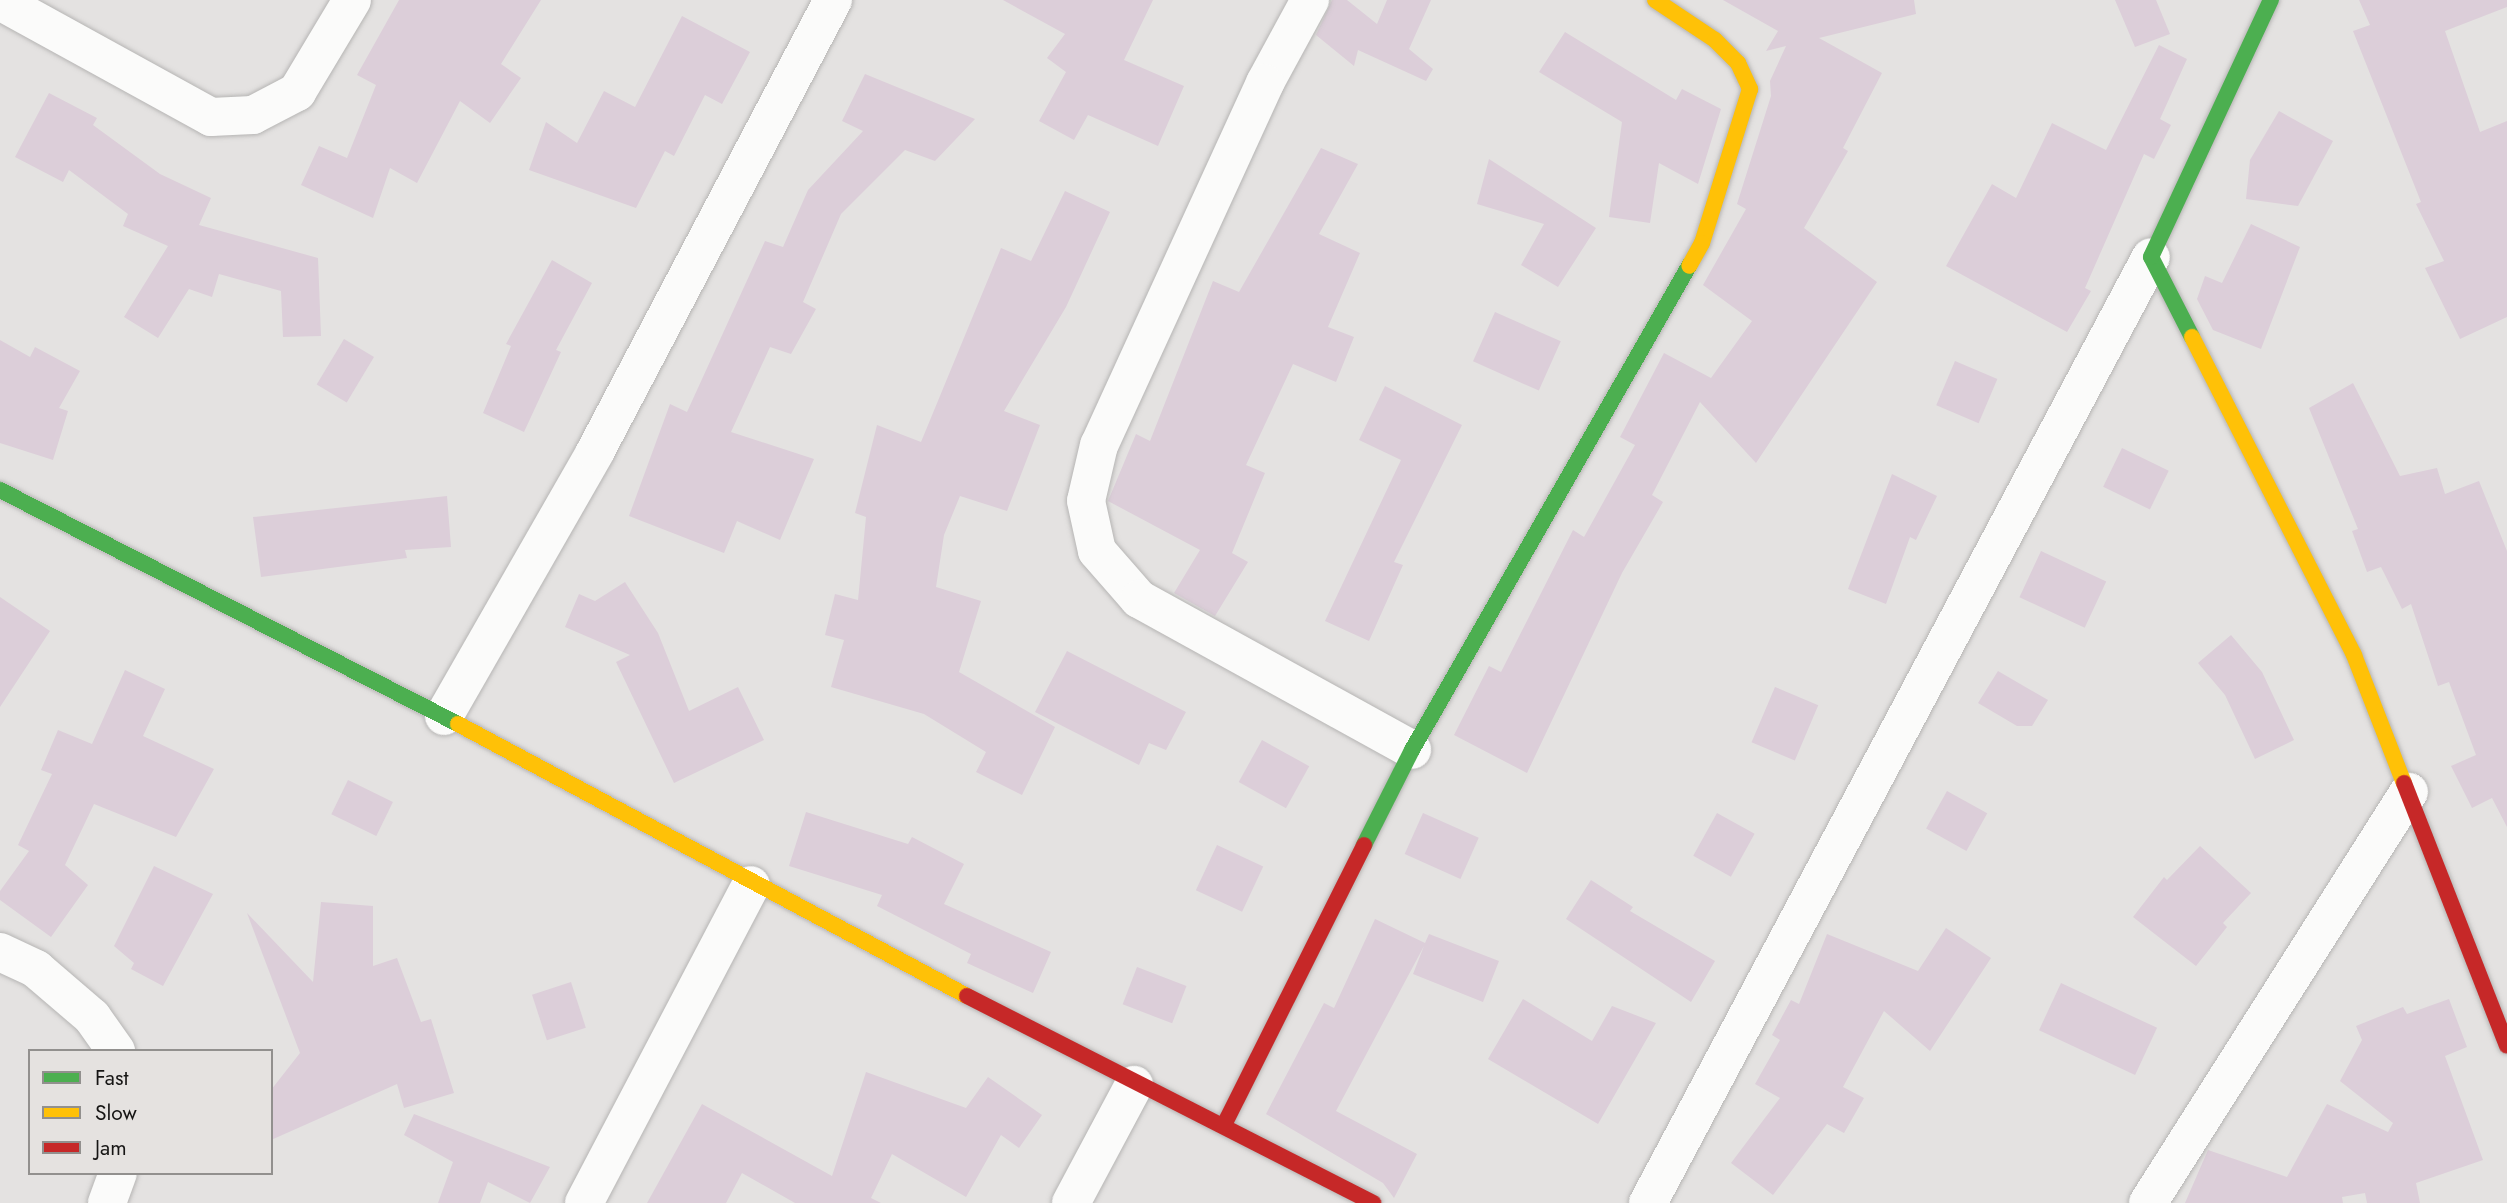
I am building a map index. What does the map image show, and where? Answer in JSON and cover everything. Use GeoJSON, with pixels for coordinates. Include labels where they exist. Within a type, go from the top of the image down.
{"type":"FeatureCollection","features":[{"type":"Feature","properties":{"kind":"street"},"geometry":{"type":"LineString","coordinates":[[0,1],[211,117],[253,116],[297,92],[352,0]]}},
{"type":"Feature","properties":{"kind":"street"},"geometry":{"type":"LineString","coordinates":[[444,716],[595,452],[833,0]]}},
{"type":"Feature","properties":{"kind":"street"},"geometry":{"type":"LineString","coordinates":[[1310,0],[1265,83],[1099,445],[1086,501],[1097,551],[1139,599],[1412,750]]}},
{"type":"Feature","properties":{"kind":"street"},"geometry":{"type":"LineString","coordinates":[[1224,1125],[1412,750],[1702,243],[1750,89],[1738,63],[1715,40],[1655,0]]}},
{"type":"Feature","properties":{"kind":"street"},"geometry":{"type":"LineString","coordinates":[[1648,1203],[2151,257],[2271,0]]}},
{"type":"Feature","properties":{"kind":"street"},"geometry":{"type":"LineString","coordinates":[[2151,257],[2354,655],[2507,1046]]}},
{"type":"Feature","properties":{"kind":"street"},"geometry":{"type":"LineString","coordinates":[[0,490],[444,716],[751,885],[1134,1085],[1224,1125],[1373,1203]]}},
{"type":"Feature","properties":{"kind":"street"},"geometry":{"type":"LineString","coordinates":[[2148,1203],[2409,792]]}},
{"type":"Feature","properties":{"kind":"street"},"geometry":{"type":"LineString","coordinates":[[584,1203],[751,885]]}},
{"type":"Feature","properties":{"kind":"street"},"geometry":{"type":"LineString","coordinates":[[0,951],[36,969],[92,1017],[115,1049]]}},
{"type":"Feature","properties":{"kind":"street"},"geometry":{"type":"LineString","coordinates":[[1071,1203],[1134,1085]]}},
{"type":"Feature","properties":{"kind":"street"},"geometry":{"type":"LineString","coordinates":[[107,1203],[117,1175]]}},
{"type":"Feature","properties":{"kind":"building"},"geometry":{"type":"Polygon","coordinates":[[[399,0],[541,0],[501,64],[521,78],[490,123],[460,101],[417,183],[390,168],[373,218],[301,185],[319,146],[347,158],[376,85],[357,75],[399,0]]]}},
{"type":"Feature","properties":{"kind":"building"},"geometry":{"type":"Polygon","coordinates":[[[1003,0],[1153,0],[1124,60],[1184,86],[1158,146],[1088,115],[1074,140],[1039,121],[1066,72],[1047,58],[1065,34],[1003,0]]]}},
{"type":"Feature","properties":{"kind":"building"},"geometry":{"type":"Polygon","coordinates":[[[1332,0],[1347,0],[1377,24],[1387,0],[1431,0],[1409,49],[1433,69],[1426,81],[1358,50],[1354,66],[1316,35],[1332,0]]]}},
{"type":"Feature","properties":{"kind":"building"},"geometry":{"type":"Polygon","coordinates":[[[1723,0],[1914,0],[1916,14],[1819,38],[1882,73],[1843,148],[1848,151],[1804,228],[1877,282],[1756,463],[1700,402],[1652,495],[1663,502],[1622,573],[1527,773],[1454,735],[1489,666],[1501,672],[1573,530],[1584,537],[1635,445],[1620,437],[1664,353],[1711,378],[1752,321],[1703,285],[1746,209],[1737,204],[1771,96],[1770,81],[1786,46],[1766,51],[1778,31],[1723,0]]]}},
{"type":"Feature","properties":{"kind":"building"},"geometry":{"type":"Polygon","coordinates":[[[2115,0],[2156,0],[2170,34],[2135,47],[2115,0]]]}},
{"type":"Feature","properties":{"kind":"building"},"geometry":{"type":"Polygon","coordinates":[[[2359,0],[2507,0],[2507,7],[2445,31],[2480,132],[2507,121],[2507,317],[2460,339],[2425,268],[2444,261],[2416,204],[2421,202],[2353,31],[2370,25],[2359,0]]]}},
{"type":"Feature","properties":{"kind":"building"},"geometry":{"type":"Polygon","coordinates":[[[682,16],[750,52],[722,104],[705,95],[674,156],[665,151],[636,208],[529,170],[546,122],[577,143],[604,91],[635,107],[682,16]]]}},
{"type":"Feature","properties":{"kind":"building"},"geometry":{"type":"Polygon","coordinates":[[[1565,32],[1676,100],[1682,89],[1721,109],[1698,184],[1659,163],[1650,223],[1609,217],[1622,122],[1539,72],[1565,32]]]}},
{"type":"Feature","properties":{"kind":"building"},"geometry":{"type":"Polygon","coordinates":[[[2159,45],[2187,59],[2160,119],[2171,125],[2154,159],[2144,154],[2085,288],[2091,291],[2067,332],[1946,266],[1992,184],[2016,198],[2052,123],[2106,150],[2159,45]]]}},
{"type":"Feature","properties":{"kind":"building"},"geometry":{"type":"Polygon","coordinates":[[[865,74],[975,119],[935,161],[905,150],[841,214],[803,302],[816,309],[791,354],[770,347],[731,432],[814,459],[780,540],[737,521],[724,553],[629,516],[670,404],[687,412],[765,241],[783,247],[808,190],[863,131],[842,121],[865,74]]]}},
{"type":"Feature","properties":{"kind":"building"},"geometry":{"type":"Polygon","coordinates":[[[49,93],[97,118],[93,125],[160,174],[211,198],[199,225],[318,258],[321,336],[283,337],[281,291],[219,274],[212,297],[189,289],[158,338],[124,317],[168,246],[123,226],[128,214],[69,170],[63,182],[15,157],[49,93]]]}},
{"type":"Feature","properties":{"kind":"building"},"geometry":{"type":"Polygon","coordinates":[[[2279,111],[2333,141],[2298,206],[2246,199],[2250,160],[2279,111]]]}},
{"type":"Feature","properties":{"kind":"building"},"geometry":{"type":"Polygon","coordinates":[[[1321,148],[1358,164],[1319,234],[1360,253],[1328,327],[1354,337],[1336,382],[1293,364],[1246,465],[1265,473],[1232,553],[1248,562],[1215,616],[1174,593],[1200,550],[1108,501],[1136,434],[1150,441],[1213,281],[1239,292],[1321,148]]]}},
{"type":"Feature","properties":{"kind":"building"},"geometry":{"type":"Polygon","coordinates":[[[1489,159],[1596,228],[1558,287],[1521,265],[1544,224],[1477,204],[1489,159]]]}},
{"type":"Feature","properties":{"kind":"building"},"geometry":{"type":"Polygon","coordinates":[[[1065,191],[1110,212],[1066,307],[1004,411],[1040,425],[1007,511],[960,496],[944,535],[936,587],[981,601],[959,672],[1055,727],[1022,795],[976,772],[986,752],[924,714],[831,687],[844,640],[825,635],[835,594],[858,600],[866,517],[855,513],[877,425],[921,442],[1001,248],[1031,261],[1065,191]]]}},
{"type":"Feature","properties":{"kind":"building"},"geometry":{"type":"Polygon","coordinates":[[[2251,224],[2300,247],[2261,349],[2213,330],[2197,299],[2205,276],[2222,283],[2251,224]]]}},
{"type":"Feature","properties":{"kind":"building"},"geometry":{"type":"Polygon","coordinates":[[[552,260],[592,283],[556,350],[561,352],[524,432],[483,413],[511,346],[506,344],[552,260]]]}},
{"type":"Feature","properties":{"kind":"building"},"geometry":{"type":"Polygon","coordinates":[[[1495,312],[1561,341],[1539,391],[1473,361],[1495,312]]]}},
{"type":"Feature","properties":{"kind":"building"},"geometry":{"type":"Polygon","coordinates":[[[344,339],[374,357],[347,402],[317,384],[344,339]]]}},
{"type":"Feature","properties":{"kind":"building"},"geometry":{"type":"Polygon","coordinates":[[[0,340],[30,357],[35,347],[80,371],[59,408],[68,411],[53,460],[0,443],[0,340]]]}},
{"type":"Feature","properties":{"kind":"building"},"geometry":{"type":"Polygon","coordinates":[[[1955,361],[1997,379],[1979,423],[1936,405],[1955,361]]]}},
{"type":"Feature","properties":{"kind":"building"},"geometry":{"type":"Polygon","coordinates":[[[2353,383],[2400,476],[2437,468],[2445,494],[2479,481],[2507,551],[2507,827],[2492,798],[2472,808],[2451,766],[2476,755],[2449,682],[2438,686],[2411,604],[2402,609],[2381,567],[2367,572],[2352,531],[2358,529],[2309,408],[2353,383]]]}},
{"type":"Feature","properties":{"kind":"building"},"geometry":{"type":"Polygon","coordinates":[[[1385,386],[1462,425],[1394,562],[1403,565],[1369,641],[1325,621],[1401,460],[1359,440],[1385,386]]]}},
{"type":"Feature","properties":{"kind":"building"},"geometry":{"type":"Polygon","coordinates":[[[2122,448],[2169,471],[2150,509],[2103,487],[2122,448]]]}},
{"type":"Feature","properties":{"kind":"building"},"geometry":{"type":"Polygon","coordinates":[[[1892,474],[1937,496],[1916,540],[1910,537],[1886,604],[1848,589],[1892,474]]]}},
{"type":"Feature","properties":{"kind":"building"},"geometry":{"type":"Polygon","coordinates":[[[447,496],[451,547],[405,550],[407,558],[261,577],[253,517],[447,496]]]}},
{"type":"Feature","properties":{"kind":"building"},"geometry":{"type":"Polygon","coordinates":[[[2041,551],[2106,581],[2085,628],[2019,597],[2041,551]]]}},
{"type":"Feature","properties":{"kind":"building"},"geometry":{"type":"Polygon","coordinates":[[[625,582],[658,633],[689,711],[738,687],[764,740],[674,783],[616,662],[630,655],[565,627],[579,594],[595,601],[625,582]]]}},
{"type":"Feature","properties":{"kind":"building"},"geometry":{"type":"Polygon","coordinates":[[[0,597],[50,631],[0,707],[0,597]]]}},
{"type":"Feature","properties":{"kind":"building"},"geometry":{"type":"Polygon","coordinates":[[[2231,635],[2262,672],[2294,740],[2255,759],[2225,695],[2198,663],[2231,635]]]}},
{"type":"Feature","properties":{"kind":"building"},"geometry":{"type":"Polygon","coordinates":[[[1067,651],[1186,712],[1166,750],[1149,743],[1139,765],[1035,712],[1067,651]]]}},
{"type":"Feature","properties":{"kind":"building"},"geometry":{"type":"Polygon","coordinates":[[[125,670],[165,689],[143,736],[214,769],[176,837],[94,804],[65,865],[88,885],[51,937],[0,900],[0,891],[29,851],[18,845],[52,774],[41,770],[58,730],[92,744],[125,670]]]}},
{"type":"Feature","properties":{"kind":"building"},"geometry":{"type":"Polygon","coordinates":[[[1998,671],[2048,700],[2032,726],[2017,726],[1978,703],[1998,671]]]}},
{"type":"Feature","properties":{"kind":"building"},"geometry":{"type":"Polygon","coordinates":[[[1775,687],[1818,705],[1795,761],[1752,742],[1775,687]]]}},
{"type":"Feature","properties":{"kind":"building"},"geometry":{"type":"Polygon","coordinates":[[[1262,740],[1309,766],[1286,808],[1239,782],[1262,740]]]}},
{"type":"Feature","properties":{"kind":"building"},"geometry":{"type":"Polygon","coordinates":[[[348,780],[393,802],[376,836],[331,814],[348,780]]]}},
{"type":"Feature","properties":{"kind":"building"},"geometry":{"type":"Polygon","coordinates":[[[1947,791],[1987,813],[1966,851],[1926,829],[1947,791]]]}},
{"type":"Feature","properties":{"kind":"building"},"geometry":{"type":"Polygon","coordinates":[[[806,812],[908,844],[912,837],[964,864],[944,904],[1051,952],[1033,993],[967,963],[971,954],[877,906],[882,895],[789,866],[806,812]]]}},
{"type":"Feature","properties":{"kind":"building"},"geometry":{"type":"Polygon","coordinates":[[[1423,813],[1479,838],[1460,879],[1405,854],[1423,813]]]}},
{"type":"Feature","properties":{"kind":"building"},"geometry":{"type":"Polygon","coordinates":[[[1717,813],[1755,834],[1731,877],[1693,856],[1717,813]]]}},
{"type":"Feature","properties":{"kind":"building"},"geometry":{"type":"Polygon","coordinates":[[[1217,845],[1263,867],[1242,912],[1196,890],[1217,845]]]}},
{"type":"Feature","properties":{"kind":"building"},"geometry":{"type":"Polygon","coordinates":[[[2200,846],[2251,893],[2223,923],[2227,927],[2196,966],[2133,917],[2164,877],[2167,880],[2200,846]]]}},
{"type":"Feature","properties":{"kind":"building"},"geometry":{"type":"Polygon","coordinates":[[[154,866],[213,894],[163,986],[131,969],[134,963],[114,946],[154,866]]]}},
{"type":"Feature","properties":{"kind":"building"},"geometry":{"type":"Polygon","coordinates":[[[1591,880],[1633,907],[1630,911],[1715,961],[1691,1002],[1566,919],[1591,880]]]}},
{"type":"Feature","properties":{"kind":"building"},"geometry":{"type":"Polygon","coordinates":[[[321,902],[373,906],[373,966],[397,958],[421,1022],[431,1019],[454,1093],[404,1108],[397,1084],[273,1139],[273,1087],[300,1053],[247,913],[313,982],[321,902]]]}},
{"type":"Feature","properties":{"kind":"building"},"geometry":{"type":"Polygon","coordinates":[[[1375,919],[1425,943],[1429,934],[1499,961],[1483,1002],[1413,974],[1424,946],[1336,1111],[1417,1154],[1394,1198],[1383,1183],[1266,1114],[1324,1003],[1334,1008],[1375,919]]]}},
{"type":"Feature","properties":{"kind":"building"},"geometry":{"type":"Polygon","coordinates":[[[1946,928],[1991,958],[1930,1051],[1884,1011],[1843,1087],[1864,1098],[1844,1133],[1827,1124],[1773,1195],[1731,1163],[1780,1098],[1755,1084],[1780,1040],[1772,1035],[1791,1000],[1799,1004],[1827,934],[1918,971],[1946,928]]]}},
{"type":"Feature","properties":{"kind":"building"},"geometry":{"type":"Polygon","coordinates":[[[1137,967],[1186,986],[1172,1023],[1123,1004],[1137,967]]]}},
{"type":"Feature","properties":{"kind":"building"},"geometry":{"type":"Polygon","coordinates":[[[571,982],[586,1028],[547,1040],[532,995],[571,982]]]}},
{"type":"Feature","properties":{"kind":"building"},"geometry":{"type":"Polygon","coordinates":[[[2061,983],[2157,1028],[2135,1075],[2039,1030],[2061,983]]]}},
{"type":"Feature","properties":{"kind":"building"},"geometry":{"type":"Polygon","coordinates":[[[1523,999],[1592,1041],[1612,1006],[1656,1023],[1598,1124],[1488,1059],[1523,999]]]}},
{"type":"Feature","properties":{"kind":"building"},"geometry":{"type":"Polygon","coordinates":[[[2449,999],[2467,1047],[2445,1056],[2483,1160],[2416,1183],[2420,1203],[2367,1203],[2365,1193],[2342,1197],[2343,1203],[2185,1203],[2208,1150],[2287,1177],[2327,1104],[2388,1132],[2393,1123],[2340,1081],[2362,1040],[2356,1026],[2403,1007],[2407,1014],[2449,999]]]}},
{"type":"Feature","properties":{"kind":"building"},"geometry":{"type":"Polygon","coordinates":[[[866,1072],[966,1108],[988,1077],[1042,1115],[1019,1148],[1001,1135],[966,1197],[892,1154],[871,1198],[881,1203],[795,1203],[742,1173],[726,1203],[647,1203],[702,1104],[832,1176],[866,1072]]]}},
{"type":"Feature","properties":{"kind":"building"},"geometry":{"type":"Polygon","coordinates":[[[414,1114],[550,1167],[530,1203],[488,1182],[480,1203],[438,1203],[453,1162],[404,1135],[414,1114]]]}},
{"type":"Feature","properties":{"kind":"traffic: fast"},"geometry":{"type":"LineString","coordinates":[[2192,337],[2151,257],[2271,0]]}},
{"type":"Feature","properties":{"kind":"traffic: fast"},"geometry":{"type":"LineString","coordinates":[[1364,845],[1412,750],[1689,266]]}},
{"type":"Feature","properties":{"kind":"traffic: fast"},"geometry":{"type":"LineString","coordinates":[[0,490],[458,724]]}},
{"type":"Feature","properties":{"kind":"traffic: slow"},"geometry":{"type":"LineString","coordinates":[[1655,0],[1715,40],[1738,63],[1750,89],[1702,243],[1689,266]]}},
{"type":"Feature","properties":{"kind":"traffic: slow"},"geometry":{"type":"LineString","coordinates":[[2192,337],[2354,655],[2404,783]]}},
{"type":"Feature","properties":{"kind":"traffic: slow"},"geometry":{"type":"LineString","coordinates":[[458,724],[967,996]]}},
{"type":"Feature","properties":{"kind":"traffic: jam"},"geometry":{"type":"LineString","coordinates":[[2404,783],[2507,1046]]}},
{"type":"Feature","properties":{"kind":"traffic: jam"},"geometry":{"type":"LineString","coordinates":[[1224,1125],[1364,845]]}},
{"type":"Feature","properties":{"kind":"traffic: jam"},"geometry":{"type":"LineString","coordinates":[[967,996],[1373,1203]]}}]}
